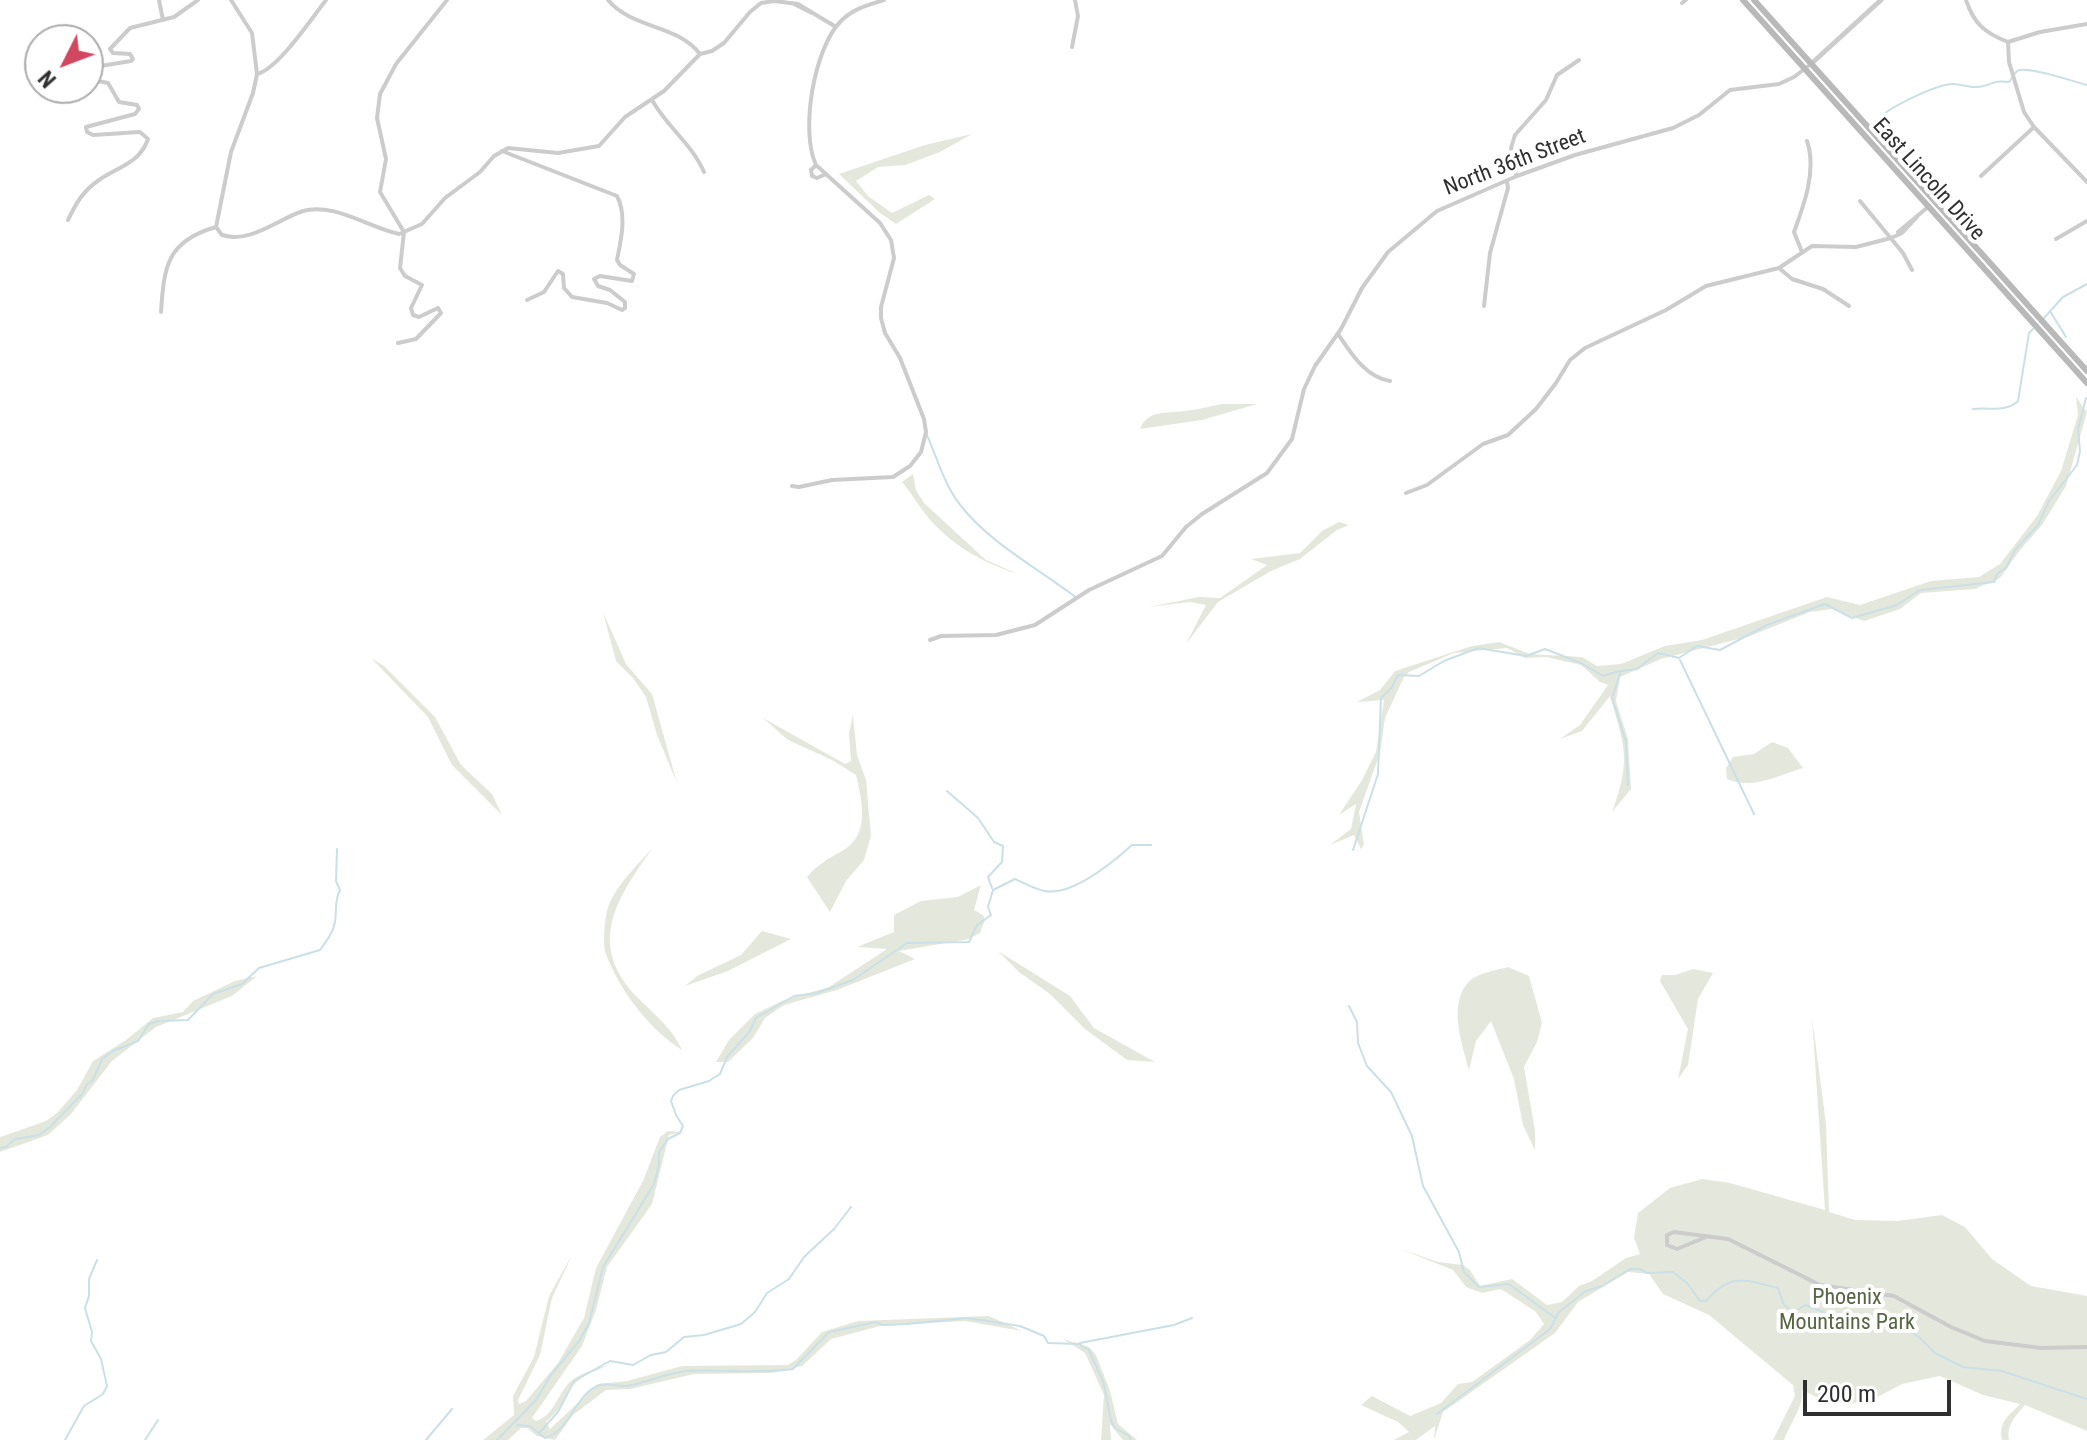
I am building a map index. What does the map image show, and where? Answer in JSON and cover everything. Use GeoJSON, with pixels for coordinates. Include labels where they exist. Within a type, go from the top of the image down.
{"type":"FeatureCollection","features":[{"type":"Feature","properties":{"kind":"main road","name":"East Lincoln Drive"},"geometry":{"type":"LineString","coordinates":[[1743,0],[1808,66],[2046,331],[2087,371]]}},
{"type":"Feature","properties":{"kind":"main road","name":"East Lincoln Drive"},"geometry":{"type":"LineString","coordinates":[[1754,0],[1808,66]]}},
{"type":"Feature","properties":{"kind":"main road","name":"East Lincoln Drive"},"geometry":{"type":"LineString","coordinates":[[2046,331],[2087,383]]}},
{"type":"Feature","properties":{"kind":"street"},"geometry":{"type":"LineString","coordinates":[[159,0],[163,20]]}},
{"type":"Feature","properties":{"kind":"street"},"geometry":{"type":"LineString","coordinates":[[104,65],[133,59],[130,54],[113,53],[111,47],[130,28],[179,15],[198,0]]}},
{"type":"Feature","properties":{"kind":"street"},"geometry":{"type":"LineString","coordinates":[[231,0],[252,33],[257,74],[231,152],[216,227],[226,237],[265,229],[311,209],[329,211],[393,233],[404,232],[422,224],[439,204],[508,148],[558,153],[595,148],[605,142],[625,117],[668,88],[700,54],[722,45],[761,3],[790,1],[836,27]]}},
{"type":"Feature","properties":{"kind":"street"},"geometry":{"type":"LineString","coordinates":[[257,74],[266,71],[280,56],[326,0]]}},
{"type":"Feature","properties":{"kind":"street"},"geometry":{"type":"LineString","coordinates":[[398,343],[416,339],[441,313],[438,308],[419,317],[413,315],[411,303],[422,285],[405,276],[400,268],[404,232],[380,192],[386,159],[378,123],[378,103],[396,64],[447,0]]}},
{"type":"Feature","properties":{"kind":"street"},"geometry":{"type":"LineString","coordinates":[[608,0],[623,15],[694,45],[700,54]]}},
{"type":"Feature","properties":{"kind":"street"},"geometry":{"type":"LineString","coordinates":[[792,486],[832,480],[893,477],[910,466],[921,452],[926,432],[924,419],[900,358],[883,327],[881,307],[894,258],[891,240],[880,223],[816,165],[811,155],[809,103],[836,27],[854,11],[884,0]]}},
{"type":"Feature","properties":{"kind":"street"},"geometry":{"type":"LineString","coordinates":[[1072,47],[1078,16],[1075,0]]}},
{"type":"Feature","properties":{"kind":"street"},"geometry":{"type":"LineString","coordinates":[[1808,66],[1881,0]]}},
{"type":"Feature","properties":{"kind":"street"},"geometry":{"type":"LineString","coordinates":[[1966,0],[1975,22],[1983,31],[2008,42],[2040,32],[2087,24]]}},
{"type":"Feature","properties":{"kind":"street"},"geometry":{"type":"LineString","coordinates":[[2008,42],[2013,77],[2024,112],[2034,127],[2087,182]]}},
{"type":"Feature","properties":{"kind":"street"},"geometry":{"type":"LineString","coordinates":[[1517,176],[1511,157],[1512,142],[1546,100],[1557,75],[1579,60]]}},
{"type":"Feature","properties":{"kind":"street","name":"North 36th Street"},"geometry":{"type":"LineString","coordinates":[[930,640],[941,636],[979,637],[1018,631],[1051,616],[1089,590],[1162,556],[1186,527],[1202,514],[1260,479],[1277,462],[1292,439],[1310,376],[1338,334],[1362,288],[1397,242],[1437,211],[1575,155],[1673,128],[1699,115],[1730,90],[1779,84],[1808,66]]}},
{"type":"Feature","properties":{"kind":"street"},"geometry":{"type":"LineString","coordinates":[[68,220],[75,203],[84,193],[100,179],[136,159],[148,139],[140,132],[93,135],[87,132],[86,127],[90,125],[135,114],[139,109],[137,105],[119,102],[108,83],[104,82]]}},
{"type":"Feature","properties":{"kind":"street"},"geometry":{"type":"LineString","coordinates":[[651,100],[696,154],[704,172]]}},
{"type":"Feature","properties":{"kind":"street"},"geometry":{"type":"LineString","coordinates":[[1981,176],[2034,127]]}},
{"type":"Feature","properties":{"kind":"street"},"geometry":{"type":"LineString","coordinates":[[1802,252],[1794,232],[1807,194],[1810,151],[1807,141]]}},
{"type":"Feature","properties":{"kind":"street"},"geometry":{"type":"LineString","coordinates":[[502,151],[617,196],[622,216],[617,260],[634,274],[632,281],[600,276],[594,279],[598,286],[610,290],[625,302],[622,310],[607,303],[572,297],[564,288],[563,274],[558,271],[544,292],[527,300]]}},
{"type":"Feature","properties":{"kind":"street"},"geometry":{"type":"LineString","coordinates":[[816,165],[811,170],[812,176],[817,178],[826,174]]}},
{"type":"Feature","properties":{"kind":"street"},"geometry":{"type":"LineString","coordinates":[[1484,306],[1490,253],[1507,182]]}},
{"type":"Feature","properties":{"kind":"street"},"geometry":{"type":"LineString","coordinates":[[1860,201],[1903,253],[1912,270]]}},
{"type":"Feature","properties":{"kind":"street"},"geometry":{"type":"LineString","coordinates":[[1406,493],[1427,485],[1483,444],[1508,435],[1538,407],[1570,360],[1585,348],[1666,310],[1706,286],[1779,268],[1817,245],[1856,247],[1891,238],[1932,204]]}},
{"type":"Feature","properties":{"kind":"street"},"geometry":{"type":"LineString","coordinates":[[2056,239],[2087,221]]}},
{"type":"Feature","properties":{"kind":"street"},"geometry":{"type":"LineString","coordinates":[[161,312],[169,258],[179,245],[199,231],[216,227]]}},
{"type":"Feature","properties":{"kind":"street"},"geometry":{"type":"LineString","coordinates":[[1779,268],[1792,279],[1823,289],[1849,306]]}},
{"type":"Feature","properties":{"kind":"street"},"geometry":{"type":"LineString","coordinates":[[1338,334],[1359,363],[1383,380],[1390,381]]}},
{"type":"Feature","properties":{"kind":"street"},"geometry":{"type":"LineString","coordinates":[[1706,1237],[1677,1249],[1667,1245],[1666,1239],[1674,1232],[1728,1239],[1820,1285],[1894,1296],[1957,1330],[1985,1341],[2041,1348],[2087,1347]]}},
{"type":"Feature","properties":{"kind":"green space"},"geometry":{"type":"Polygon","coordinates":[[[972,134],[940,152],[905,165],[878,167],[856,181],[868,196],[892,213],[929,195],[935,199],[896,224],[839,174],[925,145],[972,134]]]}},
{"type":"Feature","properties":{"kind":"green space"},"geometry":{"type":"Polygon","coordinates":[[[2076,397],[2087,412],[2066,486],[2042,525],[2000,578],[1975,589],[1921,593],[1900,609],[1864,621],[1832,609],[1810,612],[1750,636],[1661,659],[1620,677],[1616,701],[1628,739],[1631,789],[1612,812],[1622,779],[1624,754],[1610,696],[1582,731],[1560,739],[1580,725],[1608,685],[1581,665],[1546,657],[1525,658],[1507,648],[1454,653],[1404,677],[1385,718],[1380,753],[1359,812],[1364,845],[1361,849],[1354,835],[1330,845],[1351,829],[1356,804],[1339,815],[1376,752],[1384,700],[1357,702],[1380,690],[1395,671],[1472,646],[1499,642],[1530,654],[1582,657],[1597,666],[1621,664],[1665,646],[1702,640],[1827,597],[1860,605],[1931,581],[1979,577],[2000,564],[2037,516],[2061,471],[2078,415],[2076,397]]]}},
{"type":"Feature","properties":{"kind":"green space"},"geometry":{"type":"Polygon","coordinates":[[[1223,404],[1257,404],[1202,420],[1140,429],[1153,415],[1223,404]]]}},
{"type":"Feature","properties":{"kind":"green space"},"geometry":{"type":"Polygon","coordinates":[[[913,474],[916,490],[924,503],[986,560],[1018,574],[972,554],[941,531],[902,482],[913,474]]]}},
{"type":"Feature","properties":{"kind":"green space"},"geometry":{"type":"Polygon","coordinates":[[[1339,522],[1349,525],[1337,530],[1300,559],[1271,571],[1218,602],[1186,644],[1206,605],[1190,602],[1149,607],[1199,597],[1220,598],[1267,565],[1251,559],[1300,553],[1322,531],[1339,522]]]}},
{"type":"Feature","properties":{"kind":"green space"},"geometry":{"type":"Polygon","coordinates":[[[603,612],[626,664],[652,694],[677,783],[657,735],[646,697],[616,661],[603,612]]]}},
{"type":"Feature","properties":{"kind":"green space"},"geometry":{"type":"Polygon","coordinates":[[[371,658],[384,666],[435,717],[461,765],[492,794],[502,815],[452,765],[428,717],[371,658]]]}},
{"type":"Feature","properties":{"kind":"green space"},"geometry":{"type":"Polygon","coordinates":[[[853,715],[857,755],[866,780],[871,836],[864,860],[846,881],[830,912],[807,877],[857,836],[862,817],[856,775],[788,740],[763,718],[845,764],[851,761],[849,733],[853,715]]]}},
{"type":"Feature","properties":{"kind":"green space"},"geometry":{"type":"Polygon","coordinates":[[[1772,742],[1788,748],[1803,768],[1755,782],[1727,779],[1726,768],[1733,757],[1754,754],[1772,742]]]}},
{"type":"Feature","properties":{"kind":"green space"},"geometry":{"type":"Polygon","coordinates":[[[654,846],[619,903],[612,921],[610,940],[613,959],[622,978],[668,1029],[682,1050],[658,1032],[637,1008],[619,981],[605,950],[610,902],[654,846]]]}},
{"type":"Feature","properties":{"kind":"green space"},"geometry":{"type":"Polygon","coordinates":[[[981,885],[974,910],[985,920],[980,933],[969,939],[899,951],[915,959],[837,990],[784,1005],[765,1018],[753,1038],[728,1062],[716,1062],[729,1040],[755,1014],[784,1000],[829,987],[887,949],[857,947],[894,932],[894,915],[921,901],[958,897],[981,885]]]}},
{"type":"Feature","properties":{"kind":"green space"},"geometry":{"type":"Polygon","coordinates":[[[762,931],[791,939],[728,971],[685,986],[697,976],[741,955],[762,931]]]}},
{"type":"Feature","properties":{"kind":"green space"},"geometry":{"type":"Polygon","coordinates":[[[998,951],[1070,996],[1094,1028],[1155,1062],[1127,1060],[1085,1029],[1050,994],[1019,972],[998,951]]]}},
{"type":"Feature","properties":{"kind":"green space"},"geometry":{"type":"Polygon","coordinates":[[[1508,967],[1529,976],[1542,1023],[1537,1042],[1524,1067],[1535,1131],[1535,1150],[1523,1125],[1514,1079],[1491,1021],[1476,1041],[1469,1070],[1458,1023],[1460,998],[1472,979],[1508,967]]]}},
{"type":"Feature","properties":{"kind":"green space"},"geometry":{"type":"Polygon","coordinates":[[[1693,969],[1713,973],[1698,999],[1688,1065],[1678,1079],[1688,1029],[1660,981],[1662,975],[1675,975],[1693,969]]]}},
{"type":"Feature","properties":{"kind":"green space"},"geometry":{"type":"Polygon","coordinates":[[[257,976],[232,996],[156,1027],[112,1061],[71,1114],[48,1135],[0,1152],[0,1137],[46,1121],[57,1113],[77,1090],[93,1061],[153,1018],[183,1012],[193,1001],[235,981],[257,976]]]}},
{"type":"Feature","properties":{"kind":"green space","name":"Phoenix Mountains Park"},"geometry":{"type":"Polygon","coordinates":[[[1812,1017],[1826,1124],[1829,1212],[1855,1220],[1897,1221],[1942,1215],[1965,1227],[1992,1259],[2031,1286],[2087,1296],[2087,1431],[2025,1405],[2010,1425],[2009,1440],[2002,1440],[2003,1423],[2020,1404],[1983,1395],[1940,1376],[1902,1384],[1866,1403],[1827,1402],[1802,1390],[1799,1409],[1784,1440],[1773,1440],[1795,1396],[1793,1385],[1709,1315],[1663,1294],[1649,1274],[1628,1272],[1578,1302],[1555,1333],[1443,1412],[1434,1440],[1435,1426],[1416,1440],[1394,1440],[1409,1432],[1398,1422],[1361,1405],[1372,1396],[1410,1416],[1441,1403],[1458,1384],[1472,1382],[1530,1340],[1544,1324],[1536,1312],[1501,1289],[1482,1293],[1466,1287],[1453,1270],[1398,1248],[1438,1262],[1463,1265],[1480,1286],[1512,1279],[1547,1305],[1562,1302],[1579,1286],[1626,1258],[1640,1254],[1634,1238],[1638,1213],[1670,1188],[1702,1179],[1730,1183],[1825,1210],[1812,1017]]]}},
{"type":"Feature","properties":{"kind":"green space"},"geometry":{"type":"Polygon","coordinates":[[[668,1131],[684,1132],[669,1135],[652,1204],[607,1267],[596,1310],[582,1346],[532,1418],[536,1421],[548,1414],[574,1379],[611,1364],[584,1376],[569,1388],[560,1408],[546,1422],[550,1429],[598,1384],[627,1381],[682,1366],[788,1365],[822,1332],[858,1321],[989,1316],[1022,1331],[965,1321],[880,1326],[831,1339],[802,1366],[771,1373],[694,1374],[630,1389],[606,1390],[573,1415],[555,1440],[521,1428],[508,1440],[483,1440],[514,1415],[513,1396],[534,1357],[549,1296],[573,1253],[552,1298],[540,1355],[518,1400],[519,1404],[526,1401],[558,1363],[584,1318],[596,1268],[643,1181],[660,1137],[668,1131]]]}},
{"type":"Feature","properties":{"kind":"green space"},"geometry":{"type":"Polygon","coordinates":[[[1063,1339],[1089,1347],[1096,1355],[1110,1391],[1118,1424],[1137,1440],[1123,1440],[1110,1424],[1111,1440],[1101,1440],[1104,1395],[1085,1353],[1063,1339]]]}},
{"type":"Feature","properties":{"kind":"waterway"},"geometry":{"type":"LineString","coordinates":[[1879,118],[1903,102],[1936,88],[1953,84],[1978,87],[2009,82],[2017,71],[2022,70],[2087,85]]}},
{"type":"Feature","properties":{"kind":"waterway"},"geometry":{"type":"LineString","coordinates":[[2043,319],[2063,297],[2087,284]]}},
{"type":"Feature","properties":{"kind":"waterway"},"geometry":{"type":"LineString","coordinates":[[2050,311],[2066,337]]}},
{"type":"Feature","properties":{"kind":"waterway"},"geometry":{"type":"LineString","coordinates":[[1973,409],[2003,408],[2018,401],[2029,333],[2033,329]]}},
{"type":"Feature","properties":{"kind":"waterway"},"geometry":{"type":"LineString","coordinates":[[1628,785],[1626,742],[1612,698],[1621,671],[1637,669],[1658,653],[1679,658],[1697,646],[1720,650],[1767,625],[1825,604],[1852,618],[1897,605],[1920,590],[1994,582],[2015,550],[2038,525],[2049,501],[2077,465],[2080,451],[2078,429],[2086,398]]}},
{"type":"Feature","properties":{"kind":"waterway"},"geometry":{"type":"LineString","coordinates":[[926,433],[950,489],[973,520],[1001,544],[1077,598]]}},
{"type":"Feature","properties":{"kind":"waterway"},"geometry":{"type":"LineString","coordinates":[[1353,850],[1378,774],[1381,698],[1398,675],[1419,676],[1444,661],[1478,648],[1526,656],[1545,649],[1581,663],[1603,676],[1619,671]]}},
{"type":"Feature","properties":{"kind":"waterway"},"geometry":{"type":"LineString","coordinates":[[1680,660],[1754,814]]}},
{"type":"Feature","properties":{"kind":"waterway"},"geometry":{"type":"LineString","coordinates":[[947,791],[978,818],[994,842],[1003,846],[1002,862],[988,877],[992,888]]}},
{"type":"Feature","properties":{"kind":"waterway"},"geometry":{"type":"LineString","coordinates":[[497,1440],[536,1400],[589,1323],[603,1267],[654,1184],[659,1152],[668,1139],[680,1133],[683,1126],[671,1101],[673,1096],[679,1090],[709,1081],[720,1074],[727,1057],[750,1031],[756,1018],[794,996],[817,993],[853,980],[907,943],[969,942],[977,925],[991,915],[988,907],[993,890],[1015,879],[1034,888],[1056,891],[1092,877],[1132,845],[1151,845]]}},
{"type":"Feature","properties":{"kind":"waterway"},"geometry":{"type":"LineString","coordinates":[[0,1148],[15,1139],[39,1135],[50,1127],[93,1080],[102,1059],[138,1041],[149,1024],[188,1020],[213,994],[242,984],[259,968],[320,950],[335,922],[340,890],[336,881],[337,849]]}},
{"type":"Feature","properties":{"kind":"waterway"},"geometry":{"type":"LineString","coordinates":[[1349,1006],[1357,1022],[1358,1043],[1367,1066],[1391,1092],[1412,1136],[1423,1186],[1459,1252],[1464,1272],[1479,1287],[1509,1284],[1554,1317]]}},
{"type":"Feature","properties":{"kind":"waterway"},"geometry":{"type":"LineString","coordinates":[[540,1432],[558,1412],[574,1381],[610,1361],[633,1365],[651,1355],[666,1352],[684,1337],[704,1335],[741,1324],[755,1312],[767,1293],[789,1279],[804,1257],[834,1229],[851,1207]]}},
{"type":"Feature","properties":{"kind":"waterway"},"geometry":{"type":"LineString","coordinates":[[65,1440],[84,1406],[103,1394],[107,1386],[101,1359],[91,1341],[92,1332],[85,1308],[89,1279],[97,1260]]}},
{"type":"Feature","properties":{"kind":"waterway"},"geometry":{"type":"LineString","coordinates":[[1437,1414],[1550,1329],[1559,1312],[1586,1291],[1602,1286],[1630,1269],[1647,1273],[1673,1272],[1687,1283],[1700,1301],[1706,1301],[1731,1282],[1747,1281],[1778,1288],[1784,1305],[1794,1312],[1805,1305],[1845,1320],[1903,1327],[1935,1353],[1963,1367],[2002,1371],[2087,1399]]}},
{"type":"Feature","properties":{"kind":"waterway"},"geometry":{"type":"LineString","coordinates":[[517,1425],[530,1426],[545,1438],[560,1429],[589,1391],[601,1385],[627,1386],[687,1371],[793,1369],[829,1332],[876,1322],[883,1325],[907,1324],[967,1318],[1020,1326],[1044,1336],[1048,1343],[1079,1344],[1089,1350],[1104,1384],[1111,1421],[1131,1440]]}},
{"type":"Feature","properties":{"kind":"waterway"},"geometry":{"type":"LineString","coordinates":[[1080,1343],[1174,1325],[1192,1318]]}},
{"type":"Feature","properties":{"kind":"waterway"},"geometry":{"type":"LineString","coordinates":[[426,1440],[452,1409]]}},
{"type":"Feature","properties":{"kind":"waterway"},"geometry":{"type":"LineString","coordinates":[[145,1440],[158,1420]]}}]}
